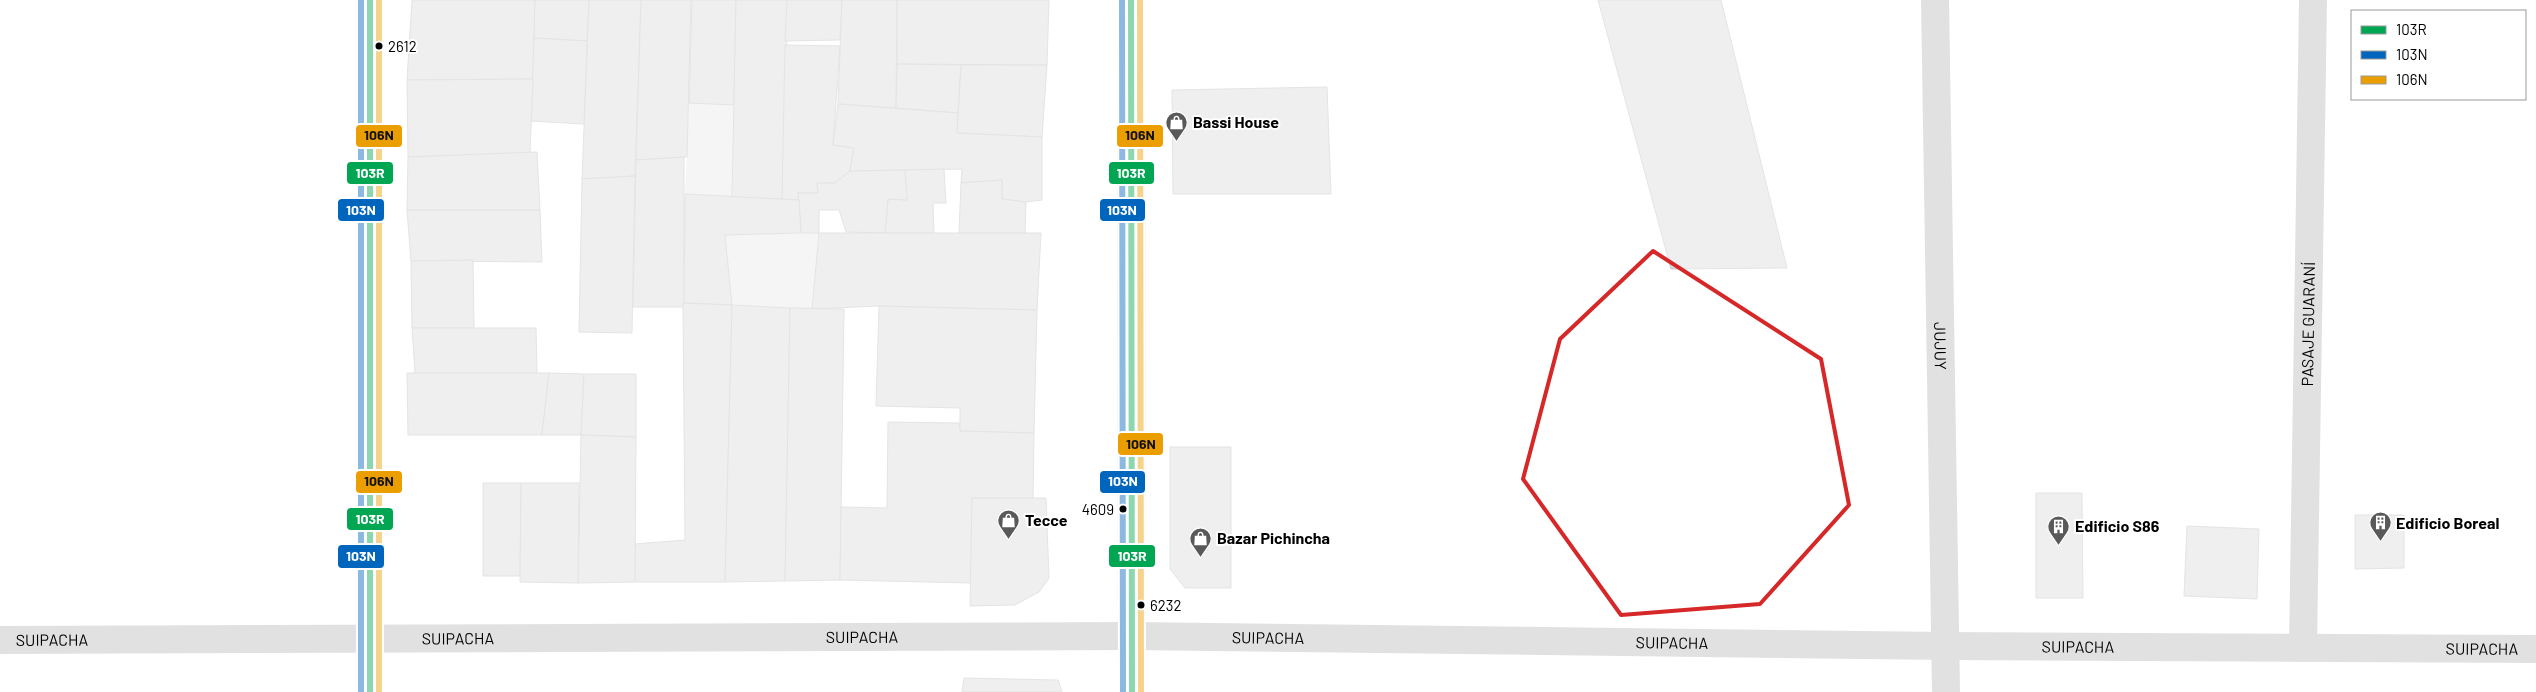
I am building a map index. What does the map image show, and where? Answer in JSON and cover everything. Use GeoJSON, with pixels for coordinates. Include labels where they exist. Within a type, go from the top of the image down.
{"type":"FeatureCollection","features":[{"type":"Feature","properties":{"kind":"street"},"geometry":{"type":"LineString","coordinates":[[370,0],[370,692]]}},
{"type":"Feature","properties":{"kind":"street"},"geometry":{"type":"LineString","coordinates":[[1131,0],[1132,692]]}},
{"type":"Feature","properties":{"kind":"street","name":"JUJUY"},"geometry":{"type":"LineString","coordinates":[[1935,0],[1946,692]]}},
{"type":"Feature","properties":{"kind":"street","name":"PASAJE GUARANÍ"},"geometry":{"type":"LineString","coordinates":[[2303,648],[2313,0]]}},
{"type":"Feature","properties":{"kind":"street","name":"SUIPACHA"},"geometry":{"type":"LineString","coordinates":[[0,640],[1132,636],[1946,646],[2536,649]]}},
{"type":"Feature","properties":{"kind":"highlighted area"},"geometry":{"type":"Polygon","coordinates":[[[1653,251],[1821,359],[1849,505],[1760,604],[1621,615],[1523,479],[1560,339],[1653,251]]]}},
{"type":"Feature","properties":{"kind":"shaded area"},"geometry":{"type":"Polygon","coordinates":[[[689,103],[734,105],[732,198],[685,194],[689,103]]]}},
{"type":"Feature","properties":{"kind":"shaded area"},"geometry":{"type":"Polygon","coordinates":[[[819,233],[812,309],[732,305],[725,235],[819,233]]]}},
{"type":"Feature","properties":{"kind":"building"},"geometry":{"type":"Polygon","coordinates":[[[412,0],[535,0],[533,79],[407,80],[412,0]]]}},
{"type":"Feature","properties":{"kind":"building"},"geometry":{"type":"Polygon","coordinates":[[[535,0],[589,0],[587,41],[534,38],[535,0]]]}},
{"type":"Feature","properties":{"kind":"building"},"geometry":{"type":"Polygon","coordinates":[[[589,0],[641,0],[635,176],[582,179],[589,0]]]}},
{"type":"Feature","properties":{"kind":"building"},"geometry":{"type":"Polygon","coordinates":[[[641,0],[691,0],[687,157],[636,160],[641,0]]]}},
{"type":"Feature","properties":{"kind":"building"},"geometry":{"type":"Polygon","coordinates":[[[692,0],[736,0],[734,105],[689,103],[692,0]]]}},
{"type":"Feature","properties":{"kind":"building"},"geometry":{"type":"Polygon","coordinates":[[[736,0],[788,0],[782,199],[732,198],[736,0]]]}},
{"type":"Feature","properties":{"kind":"building"},"geometry":{"type":"Polygon","coordinates":[[[787,0],[842,0],[840,40],[785,41],[787,0]]]}},
{"type":"Feature","properties":{"kind":"building"},"geometry":{"type":"Polygon","coordinates":[[[842,0],[897,0],[896,108],[838,104],[842,0]]]}},
{"type":"Feature","properties":{"kind":"building"},"geometry":{"type":"Polygon","coordinates":[[[897,0],[1049,0],[1047,65],[897,64],[897,0]]]}},
{"type":"Feature","properties":{"kind":"building"},"geometry":{"type":"Polygon","coordinates":[[[1598,0],[1721,0],[1787,268],[1671,269],[1598,0]]]}},
{"type":"Feature","properties":{"kind":"building"},"geometry":{"type":"Polygon","coordinates":[[[534,38],[587,41],[584,124],[531,121],[534,38]]]}},
{"type":"Feature","properties":{"kind":"building"},"geometry":{"type":"Polygon","coordinates":[[[785,45],[840,46],[833,145],[854,148],[850,171],[835,183],[817,183],[818,193],[798,193],[799,200],[782,199],[785,45]]]}},
{"type":"Feature","properties":{"kind":"building"},"geometry":{"type":"Polygon","coordinates":[[[897,64],[961,65],[958,113],[896,108],[897,64]]]}},
{"type":"Feature","properties":{"kind":"building"},"geometry":{"type":"Polygon","coordinates":[[[961,65],[1047,65],[1042,137],[957,133],[961,65]]]}},
{"type":"Feature","properties":{"kind":"building"},"geometry":{"type":"Polygon","coordinates":[[[533,79],[530,153],[408,157],[407,80],[533,79]]]}},
{"type":"Feature","properties":{"kind":"building"},"geometry":{"type":"Polygon","coordinates":[[[1327,87],[1331,194],[1173,194],[1172,90],[1327,87]]]}},
{"type":"Feature","properties":{"kind":"building"},"geometry":{"type":"Polygon","coordinates":[[[838,104],[958,113],[957,133],[1042,137],[1042,200],[1026,202],[1002,199],[1002,180],[961,183],[962,169],[850,171],[854,148],[833,145],[838,104]]]}},
{"type":"Feature","properties":{"kind":"building"},"geometry":{"type":"Polygon","coordinates":[[[537,152],[540,210],[407,210],[408,157],[537,152]]]}},
{"type":"Feature","properties":{"kind":"building"},"geometry":{"type":"Polygon","coordinates":[[[684,157],[684,307],[633,307],[636,160],[684,157]]]}},
{"type":"Feature","properties":{"kind":"building"},"geometry":{"type":"Polygon","coordinates":[[[944,169],[946,203],[933,203],[934,233],[885,233],[888,199],[907,200],[905,170],[944,169]]]}},
{"type":"Feature","properties":{"kind":"building"},"geometry":{"type":"Polygon","coordinates":[[[905,170],[907,200],[888,199],[885,233],[846,232],[839,210],[819,210],[819,233],[801,233],[798,193],[818,193],[817,183],[835,183],[850,171],[905,170]]]}},
{"type":"Feature","properties":{"kind":"building"},"geometry":{"type":"Polygon","coordinates":[[[635,176],[632,333],[579,332],[582,179],[635,176]]]}},
{"type":"Feature","properties":{"kind":"building"},"geometry":{"type":"Polygon","coordinates":[[[1002,180],[1002,199],[1026,202],[1025,233],[959,233],[961,183],[1002,180]]]}},
{"type":"Feature","properties":{"kind":"building"},"geometry":{"type":"Polygon","coordinates":[[[685,194],[799,200],[801,233],[725,235],[732,305],[684,303],[685,194]]]}},
{"type":"Feature","properties":{"kind":"building"},"geometry":{"type":"Polygon","coordinates":[[[407,210],[540,210],[542,262],[411,261],[407,210]]]}},
{"type":"Feature","properties":{"kind":"building"},"geometry":{"type":"Polygon","coordinates":[[[819,233],[1041,233],[1037,310],[879,306],[812,309],[819,233]]]}},
{"type":"Feature","properties":{"kind":"building"},"geometry":{"type":"Polygon","coordinates":[[[473,260],[474,328],[412,328],[411,261],[473,260]]]}},
{"type":"Feature","properties":{"kind":"building"},"geometry":{"type":"Polygon","coordinates":[[[683,303],[732,305],[725,582],[635,582],[635,544],[685,540],[683,303]]]}},
{"type":"Feature","properties":{"kind":"building"},"geometry":{"type":"Polygon","coordinates":[[[732,305],[790,308],[785,581],[725,582],[732,305]]]}},
{"type":"Feature","properties":{"kind":"building"},"geometry":{"type":"Polygon","coordinates":[[[879,306],[1037,310],[1034,433],[960,431],[960,408],[876,406],[879,306]]]}},
{"type":"Feature","properties":{"kind":"building"},"geometry":{"type":"Polygon","coordinates":[[[790,308],[844,309],[840,580],[785,581],[790,308]]]}},
{"type":"Feature","properties":{"kind":"building"},"geometry":{"type":"Polygon","coordinates":[[[412,328],[536,328],[537,373],[415,373],[412,328]]]}},
{"type":"Feature","properties":{"kind":"building"},"geometry":{"type":"Polygon","coordinates":[[[407,373],[549,373],[542,435],[408,435],[407,373]]]}},
{"type":"Feature","properties":{"kind":"building"},"geometry":{"type":"Polygon","coordinates":[[[549,373],[584,374],[581,435],[542,435],[549,373]]]}},
{"type":"Feature","properties":{"kind":"building"},"geometry":{"type":"Polygon","coordinates":[[[584,374],[636,374],[636,437],[581,435],[584,374]]]}},
{"type":"Feature","properties":{"kind":"building"},"geometry":{"type":"Polygon","coordinates":[[[888,422],[959,423],[960,431],[1034,433],[1033,499],[972,498],[971,583],[840,580],[841,507],[887,508],[888,422]]]}},
{"type":"Feature","properties":{"kind":"building"},"geometry":{"type":"Polygon","coordinates":[[[581,435],[636,437],[635,582],[578,583],[581,435]]]}},
{"type":"Feature","properties":{"kind":"building"},"geometry":{"type":"Polygon","coordinates":[[[1170,447],[1231,447],[1231,588],[1185,588],[1170,569],[1170,447]]]}},
{"type":"Feature","properties":{"kind":"building"},"geometry":{"type":"Polygon","coordinates":[[[483,483],[521,483],[520,576],[483,576],[483,483]]]}},
{"type":"Feature","properties":{"kind":"building"},"geometry":{"type":"Polygon","coordinates":[[[521,483],[579,483],[578,583],[520,582],[521,483]]]}},
{"type":"Feature","properties":{"kind":"building","name":"Edificio S86"},"geometry":{"type":"Polygon","coordinates":[[[2036,493],[2082,493],[2083,598],[2036,598],[2036,493]]]}},
{"type":"Feature","properties":{"kind":"building","name":"Tecce"},"geometry":{"type":"Polygon","coordinates":[[[972,498],[1046,498],[1049,578],[1039,592],[1015,605],[970,606],[972,498]]]}},
{"type":"Feature","properties":{"kind":"building","name":"Edificio Boreal"},"geometry":{"type":"Polygon","coordinates":[[[2355,515],[2404,515],[2404,568],[2355,569],[2355,515]]]}},
{"type":"Feature","properties":{"kind":"building"},"geometry":{"type":"Polygon","coordinates":[[[2187,526],[2259,529],[2257,599],[2184,596],[2187,526]]]}},
{"type":"Feature","properties":{"kind":"building"},"geometry":{"type":"Polygon","coordinates":[[[964,678],[1058,680],[1062,692],[962,692],[964,678]]]}},
{"type":"Feature","properties":{"kind":"transit line","name":"103N"},"geometry":{"type":"LineString","coordinates":[[361,0],[361,692]]}},
{"type":"Feature","properties":{"kind":"transit line","name":"103R"},"geometry":{"type":"LineString","coordinates":[[370,0],[370,692]]}},
{"type":"Feature","properties":{"kind":"transit line","name":"106N"},"geometry":{"type":"LineString","coordinates":[[379,0],[379,692]]}},
{"type":"Feature","properties":{"kind":"transit line","name":"103N"},"geometry":{"type":"LineString","coordinates":[[1122,0],[1123,692]]}},
{"type":"Feature","properties":{"kind":"transit line","name":"103R"},"geometry":{"type":"LineString","coordinates":[[1131,0],[1132,692]]}},
{"type":"Feature","properties":{"kind":"transit line","name":"106N"},"geometry":{"type":"LineString","coordinates":[[1140,0],[1141,692]]}},
{"type":"Feature","properties":{"kind":"place","name":"2612"},"geometry":{"type":"Point","coordinates":[379,46]}},
{"type":"Feature","properties":{"kind":"place","name":"Bassi House"},"geometry":{"type":"Point","coordinates":[1177,141]}},
{"type":"Feature","properties":{"kind":"place","name":"4609"},"geometry":{"type":"Point","coordinates":[1123,509]}},
{"type":"Feature","properties":{"kind":"place","name":"Tecce"},"geometry":{"type":"Point","coordinates":[1009,539]}},
{"type":"Feature","properties":{"kind":"place","name":"Edificio Boreal"},"geometry":{"type":"Point","coordinates":[2380,542]}},
{"type":"Feature","properties":{"kind":"place","name":"Edificio S86"},"geometry":{"type":"Point","coordinates":[2059,545]}},
{"type":"Feature","properties":{"kind":"place","name":"Bazar Pichincha"},"geometry":{"type":"Point","coordinates":[1201,557]}},
{"type":"Feature","properties":{"kind":"place","name":"6232"},"geometry":{"type":"Point","coordinates":[1141,605]}}]}
